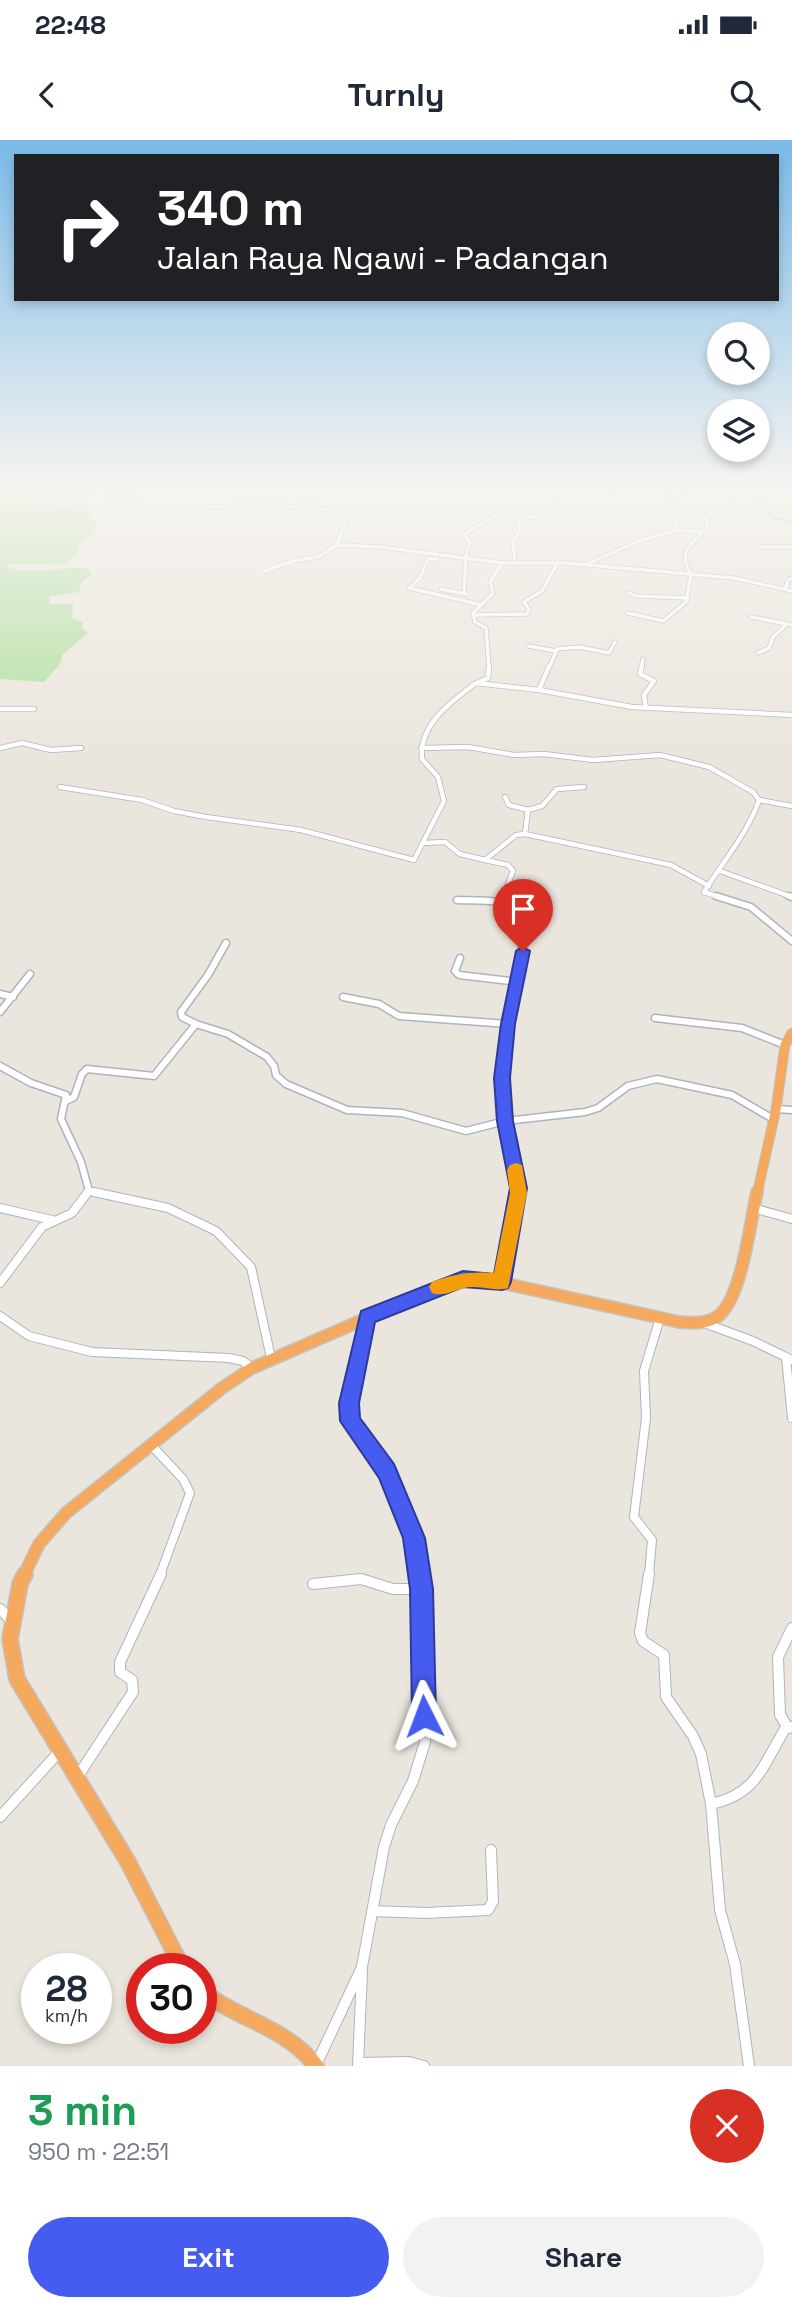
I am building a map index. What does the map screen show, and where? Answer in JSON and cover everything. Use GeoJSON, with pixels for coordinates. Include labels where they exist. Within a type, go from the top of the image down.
{"type":"FeatureCollection","features":[{"type":"Feature","properties":{"kind":"highway"},"geometry":{"type":"LineString","coordinates":[[175,1953],[128,1862],[17,1679],[10,1651],[12,1622],[20,1584],[39,1544],[66,1513],[252,1368],[367,1317],[463,1279],[502,1282],[660,1318],[704,1323],[719,1316],[732,1297],[745,1251],[789,1039]]}},
{"type":"Feature","properties":{"kind":"highway"},"geometry":{"type":"LineString","coordinates":[[217,2002],[241,2018],[292,2037],[308,2053],[316,2066]]}},
{"type":"Feature","properties":{"kind":"street"},"geometry":{"type":"LineString","coordinates":[[419,579],[409,588],[482,605]]}},
{"type":"Feature","properties":{"kind":"street"},"geometry":{"type":"LineString","coordinates":[[464,593],[468,586],[465,579]]}},
{"type":"Feature","properties":{"kind":"street"},"geometry":{"type":"LineString","coordinates":[[60,787],[142,800],[174,811],[206,817],[301,830],[355,843],[407,860],[417,859],[431,823],[444,801],[440,781],[424,763],[421,748],[432,724],[476,683],[488,678],[490,659],[486,628],[475,622],[474,612],[493,593],[490,582],[492,579]]}},
{"type":"Feature","properties":{"kind":"street"},"geometry":{"type":"LineString","coordinates":[[474,615],[527,614],[529,609],[524,602],[542,592],[548,579]]}},
{"type":"Feature","properties":{"kind":"street"},"geometry":{"type":"LineString","coordinates":[[628,613],[664,620],[688,598],[690,579]]}},
{"type":"Feature","properties":{"kind":"street"},"geometry":{"type":"LineString","coordinates":[[737,579],[792,591]]}},
{"type":"Feature","properties":{"kind":"street"},"geometry":{"type":"LineString","coordinates":[[785,589],[790,579]]}},
{"type":"Feature","properties":{"kind":"street"},"geometry":{"type":"LineString","coordinates":[[441,589],[464,593],[470,596],[468,600]]}},
{"type":"Feature","properties":{"kind":"street"},"geometry":{"type":"LineString","coordinates":[[629,593],[636,596],[688,598]]}},
{"type":"Feature","properties":{"kind":"street"},"geometry":{"type":"LineString","coordinates":[[751,617],[789,625]]}},
{"type":"Feature","properties":{"kind":"street"},"geometry":{"type":"LineString","coordinates":[[758,653],[769,648],[773,637],[789,625]]}},
{"type":"Feature","properties":{"kind":"street"},"geometry":{"type":"LineString","coordinates":[[528,646],[556,651],[579,647],[609,653],[615,642]]}},
{"type":"Feature","properties":{"kind":"street"},"geometry":{"type":"LineString","coordinates":[[539,690],[556,651]]}},
{"type":"Feature","properties":{"kind":"street"},"geometry":{"type":"LineString","coordinates":[[643,660],[640,674],[654,681],[644,695],[646,708]]}},
{"type":"Feature","properties":{"kind":"street"},"geometry":{"type":"LineString","coordinates":[[476,683],[539,690],[603,704],[792,715]]}},
{"type":"Feature","properties":{"kind":"street"},"geometry":{"type":"LineString","coordinates":[[0,709],[34,709]]}},
{"type":"Feature","properties":{"kind":"street"},"geometry":{"type":"LineString","coordinates":[[0,747],[22,743],[53,750],[81,748]]}},
{"type":"Feature","properties":{"kind":"street"},"geometry":{"type":"LineString","coordinates":[[421,748],[468,747],[514,755],[544,754],[593,760],[660,755],[709,767],[753,792],[759,800],[792,806]]}},
{"type":"Feature","properties":{"kind":"street"},"geometry":{"type":"LineString","coordinates":[[505,797],[509,806],[528,810],[542,806],[557,789],[584,787]]}},
{"type":"Feature","properties":{"kind":"street"},"geometry":{"type":"LineString","coordinates":[[759,800],[753,821],[740,834],[720,871],[704,893],[751,907],[792,941]]}},
{"type":"Feature","properties":{"kind":"street"},"geometry":{"type":"LineString","coordinates":[[524,834],[528,810]]}},
{"type":"Feature","properties":{"kind":"street"},"geometry":{"type":"LineString","coordinates":[[485,860],[516,835],[524,834],[671,865],[709,886]]}},
{"type":"Feature","properties":{"kind":"street"},"geometry":{"type":"LineString","coordinates":[[424,843],[451,843],[460,854],[508,865],[513,872],[501,903]]}},
{"type":"Feature","properties":{"kind":"street"},"geometry":{"type":"LineString","coordinates":[[720,871],[792,897]]}},
{"type":"Feature","properties":{"kind":"street"},"geometry":{"type":"LineString","coordinates":[[457,900],[501,903],[522,913],[523,956],[508,1024],[502,1078],[505,1121],[519,1188],[502,1282]]}},
{"type":"Feature","properties":{"kind":"street"},"geometry":{"type":"LineString","coordinates":[[226,943],[208,975],[181,1012],[182,1017],[237,1039],[267,1057],[280,1080],[337,1107],[355,1111],[402,1113],[461,1131],[505,1121],[592,1111],[628,1086],[650,1080],[732,1095],[775,1114],[792,1110]]}},
{"type":"Feature","properties":{"kind":"street"},"geometry":{"type":"LineString","coordinates":[[460,958],[455,971],[458,975],[518,982]]}},
{"type":"Feature","properties":{"kind":"street"},"geometry":{"type":"LineString","coordinates":[[0,1012],[30,974]]}},
{"type":"Feature","properties":{"kind":"street"},"geometry":{"type":"LineString","coordinates":[[0,994],[13,997]]}},
{"type":"Feature","properties":{"kind":"street"},"geometry":{"type":"LineString","coordinates":[[343,997],[379,1004],[399,1016],[508,1024]]}},
{"type":"Feature","properties":{"kind":"street"},"geometry":{"type":"LineString","coordinates":[[655,1018],[742,1028],[789,1039]]}},
{"type":"Feature","properties":{"kind":"street"},"geometry":{"type":"LineString","coordinates":[[66,1101],[74,1097],[82,1074],[88,1069],[154,1076],[196,1024]]}},
{"type":"Feature","properties":{"kind":"street"},"geometry":{"type":"LineString","coordinates":[[0,1066],[31,1083],[61,1091],[66,1095],[61,1119],[81,1162],[89,1191]]}},
{"type":"Feature","properties":{"kind":"street"},"geometry":{"type":"LineString","coordinates":[[0,1283],[38,1231],[52,1220],[72,1213],[89,1191]]}},
{"type":"Feature","properties":{"kind":"street"},"geometry":{"type":"LineString","coordinates":[[89,1191],[168,1208],[216,1231],[251,1267],[271,1358]]}},
{"type":"Feature","properties":{"kind":"street"},"geometry":{"type":"LineString","coordinates":[[0,1208],[52,1220]]}},
{"type":"Feature","properties":{"kind":"street"},"geometry":{"type":"LineString","coordinates":[[753,1209],[792,1219]]}},
{"type":"Feature","properties":{"kind":"street"},"geometry":{"type":"LineString","coordinates":[[0,1316],[29,1336],[92,1352],[229,1358],[243,1361],[252,1368]]}},
{"type":"Feature","properties":{"kind":"street"},"geometry":{"type":"LineString","coordinates":[[367,1317],[351,1392],[350,1421],[387,1471],[414,1538],[421,1589],[425,1742],[413,1781],[391,1825],[384,1847],[362,1967],[358,2064],[409,2063],[425,2066]]}},
{"type":"Feature","properties":{"kind":"street"},"geometry":{"type":"LineString","coordinates":[[660,1318],[643,1371],[646,1418],[634,1517],[638,1525],[651,1535],[653,1545],[640,1633],[643,1642],[664,1655],[663,1684],[666,1697],[698,1745],[711,1804],[720,1910],[735,1964],[749,2066]]}},
{"type":"Feature","properties":{"kind":"street"},"geometry":{"type":"LineString","coordinates":[[704,1323],[789,1358],[792,1418]]}},
{"type":"Feature","properties":{"kind":"street"},"geometry":{"type":"LineString","coordinates":[[77,1778],[132,1692],[131,1680],[120,1672],[120,1662],[164,1567],[190,1493],[183,1479],[151,1445]]}},
{"type":"Feature","properties":{"kind":"street"},"geometry":{"type":"LineString","coordinates":[[313,1584],[361,1579],[393,1589],[421,1589]]}},
{"type":"Feature","properties":{"kind":"street"},"geometry":{"type":"LineString","coordinates":[[0,1609],[12,1622]]}},
{"type":"Feature","properties":{"kind":"street"},"geometry":{"type":"LineString","coordinates":[[711,1804],[739,1796],[749,1789],[760,1767],[790,1727],[780,1715],[778,1657],[792,1629]]}},
{"type":"Feature","properties":{"kind":"street"},"geometry":{"type":"LineString","coordinates":[[0,1817],[60,1751]]}},
{"type":"Feature","properties":{"kind":"street"},"geometry":{"type":"LineString","coordinates":[[373,1911],[426,1913],[488,1910],[493,1901],[491,1850]]}},
{"type":"Feature","properties":{"kind":"street"},"geometry":{"type":"LineString","coordinates":[[316,2066],[362,1967]]}},
{"type":"Feature","properties":{"kind":"green space"},"geometry":{"type":"Polygon","coordinates":[[[0,579],[86,579],[79,592],[49,597],[50,604],[73,604],[72,618],[83,622],[82,628],[88,633],[62,655],[60,664],[44,682],[0,679],[0,579]]]}},
{"type":"Feature","properties":{"kind":"slow traffic"},"geometry":{"type":"LineString","coordinates":[[438,1287],[463,1279],[502,1282],[519,1193],[516,1170]]}},
{"type":"Feature","properties":{"kind":"route"},"geometry":{"type":"LineString","coordinates":[[424,1716],[421,1589],[414,1538],[387,1471],[350,1421],[349,1403],[367,1317],[463,1279],[502,1282],[519,1193],[505,1121],[502,1078],[508,1024],[523,951]]}}]}
